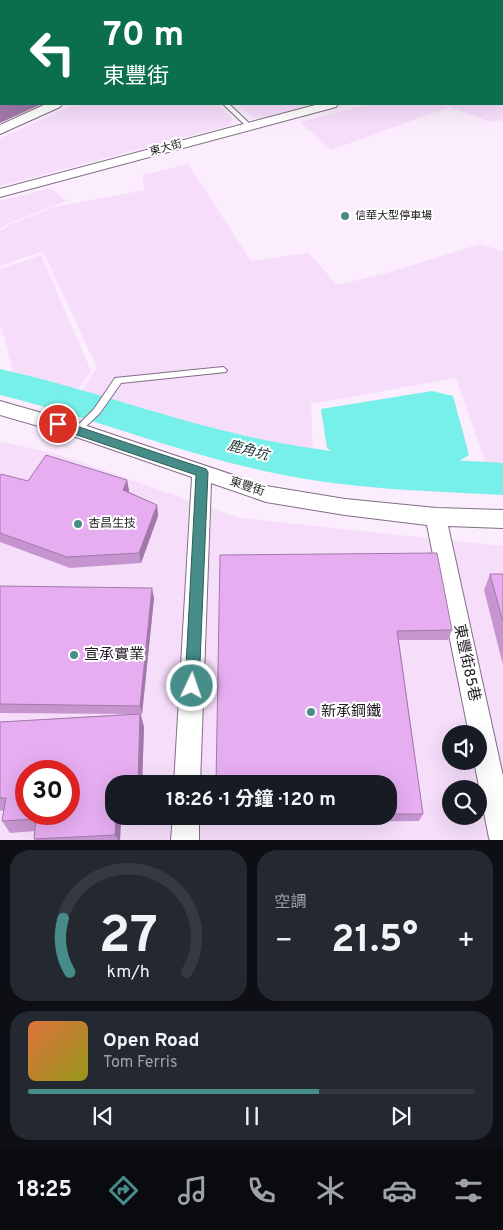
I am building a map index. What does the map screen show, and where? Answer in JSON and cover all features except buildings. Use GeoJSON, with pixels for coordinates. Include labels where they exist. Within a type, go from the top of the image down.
{"type":"FeatureCollection","features":[{"type":"Feature","properties":{"kind":"street"},"geometry":{"type":"LineString","coordinates":[[0,130],[54,105]]}},
{"type":"Feature","properties":{"kind":"street","name":"東大街"},"geometry":{"type":"LineString","coordinates":[[0,193],[328,105]]}},
{"type":"Feature","properties":{"kind":"street","name":"東豐街"},"geometry":{"type":"LineString","coordinates":[[0,408],[77,430],[266,494],[345,507],[436,517],[503,519]]}},
{"type":"Feature","properties":{"kind":"street"},"geometry":{"type":"LineString","coordinates":[[187,775],[202,472]]}},
{"type":"Feature","properties":{"kind":"street","name":"東豐街85巷"},"geometry":{"type":"LineString","coordinates":[[436,517],[503,838]]}},
{"type":"Feature","properties":{"kind":"street"},"geometry":{"type":"LineString","coordinates":[[185,840],[186,825]]}},
{"type":"Feature","properties":{"kind":"lane"},"geometry":{"type":"LineString","coordinates":[[227,105],[249,126]]}},
{"type":"Feature","properties":{"kind":"lane"},"geometry":{"type":"LineString","coordinates":[[77,430],[97,411],[118,380],[223,370]]}},
{"type":"Feature","properties":{"kind":"shaded area"},"geometry":{"type":"Polygon","coordinates":[[[76,105],[218,105],[232,118],[231,125],[0,186],[0,138],[76,105]]]}},
{"type":"Feature","properties":{"kind":"shaded area"},"geometry":{"type":"Polygon","coordinates":[[[239,105],[311,105],[261,118],[252,117],[239,105]]]}},
{"type":"Feature","properties":{"kind":"shaded area"},"geometry":{"type":"Polygon","coordinates":[[[365,105],[503,105],[503,120],[491,122],[449,107],[331,150],[300,122],[365,105]]]}},
{"type":"Feature","properties":{"kind":"shaded area"},"geometry":{"type":"Polygon","coordinates":[[[188,164],[251,261],[309,253],[337,285],[387,273],[480,244],[503,251],[503,467],[487,467],[456,378],[311,404],[313,455],[181,431],[77,397],[97,368],[43,251],[0,266],[0,231],[11,224],[54,207],[145,190],[142,175],[188,164]]]}},
{"type":"Feature","properties":{"kind":"shaded area"},"geometry":{"type":"Polygon","coordinates":[[[51,188],[66,201],[7,224],[0,229],[0,201],[51,188]]]}},
{"type":"Feature","properties":{"kind":"shaded area"},"geometry":{"type":"Polygon","coordinates":[[[41,255],[91,371],[73,396],[15,379],[0,323],[0,269],[41,255]]]}},
{"type":"Feature","properties":{"kind":"shaded area"},"geometry":{"type":"Polygon","coordinates":[[[432,391],[453,396],[469,455],[455,463],[341,459],[327,448],[321,409],[432,391]]]}},
{"type":"Feature","properties":{"kind":"shaded area"},"geometry":{"type":"Polygon","coordinates":[[[0,441],[60,455],[240,518],[503,546],[503,840],[0,840],[0,441]]]}},
{"type":"Feature","properties":{"kind":"waterway","name":"鹿角坑"},"geometry":{"type":"LineString","coordinates":[[0,382],[68,399],[202,440],[270,457],[357,470],[503,479]]}},
{"type":"Feature","properties":{"kind":"place","name":"信華大型停車場"},"geometry":{"type":"Point","coordinates":[345,216]}},
{"type":"Feature","properties":{"kind":"place","name":"杏昌生技"},"geometry":{"type":"Point","coordinates":[78,524]}},
{"type":"Feature","properties":{"kind":"place","name":"宣承實業"},"geometry":{"type":"Point","coordinates":[74,655]}},
{"type":"Feature","properties":{"kind":"place","name":"新承鋼鐵"},"geometry":{"type":"Point","coordinates":[311,712]}},
{"type":"Feature","properties":{"kind":"route"},"geometry":{"type":"LineString","coordinates":[[58,424],[202,472],[192,686]]}}]}
